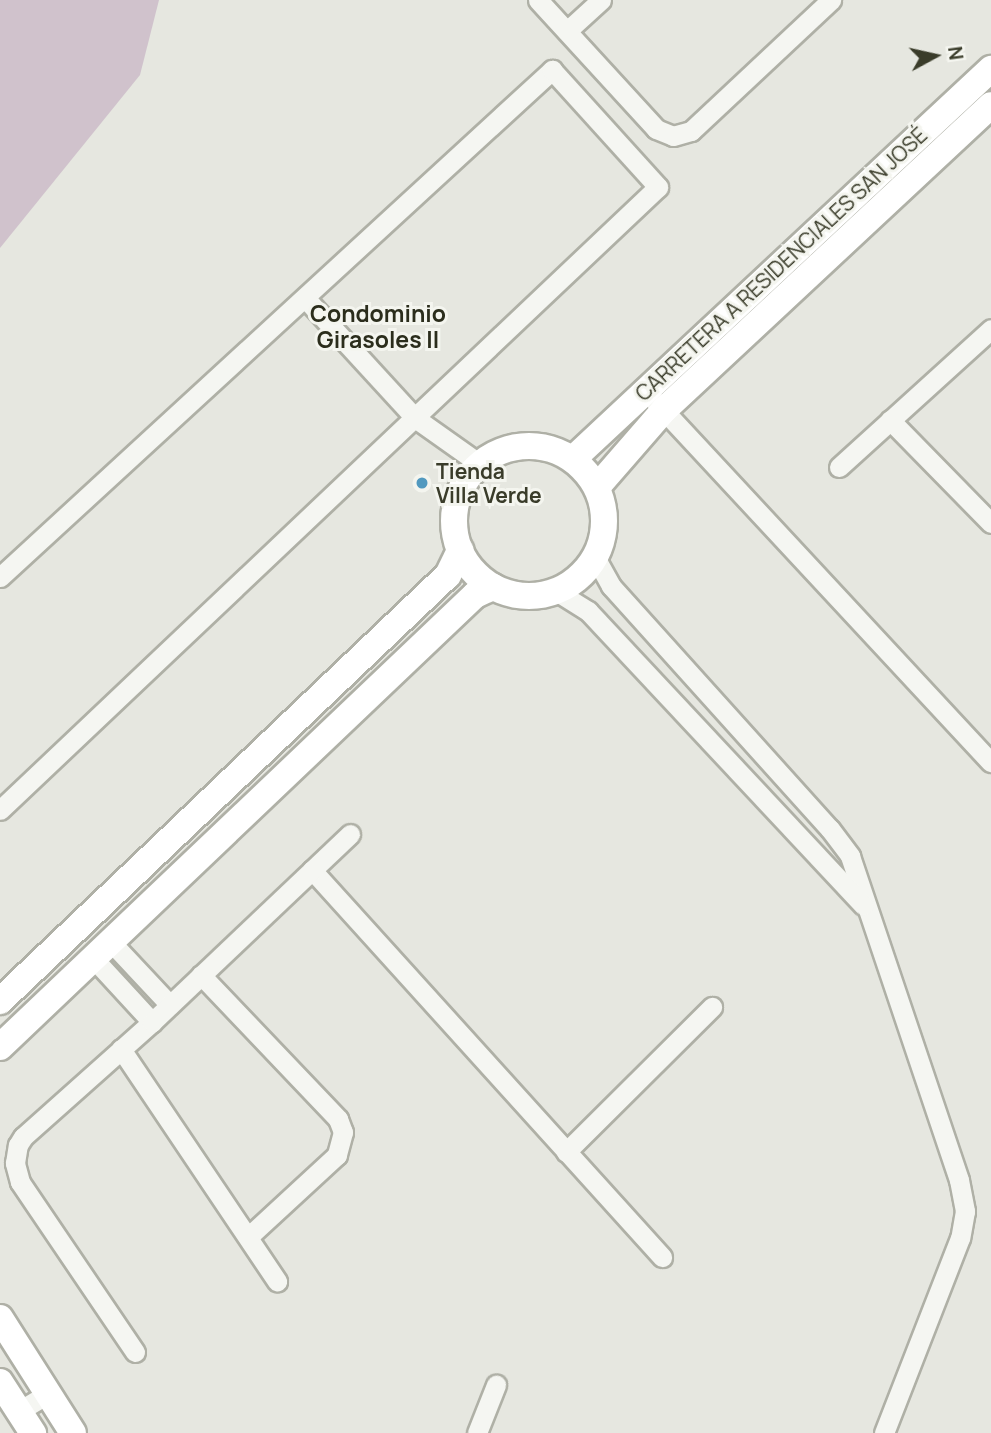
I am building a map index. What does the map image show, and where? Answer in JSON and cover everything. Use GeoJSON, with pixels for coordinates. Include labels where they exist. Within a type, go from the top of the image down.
{"type":"FeatureCollection","features":[{"type":"Feature","properties":{"kind":"street"},"geometry":{"type":"LineString","coordinates":[[538,0],[656,129],[673,136],[691,131],[831,0]]}},
{"type":"Feature","properties":{"kind":"street"},"geometry":{"type":"LineString","coordinates":[[567,32],[601,0]]}},
{"type":"Feature","properties":{"kind":"street","name":"CARRETERA A RESIDENCIALES SAN JOSÉ"},"geometry":{"type":"LineString","coordinates":[[573,459],[991,69]]}},
{"type":"Feature","properties":{"kind":"street"},"geometry":{"type":"LineString","coordinates":[[0,577],[306,299],[552,70],[658,187],[0,810]]}},
{"type":"Feature","properties":{"kind":"street","name":"CARRETERA A RESIDENCIALES SAN JOSÉ"},"geometry":{"type":"LineString","coordinates":[[597,487],[664,410],[991,105]]}},
{"type":"Feature","properties":{"kind":"street"},"geometry":{"type":"LineString","coordinates":[[306,299],[415,418],[480,464]]}},
{"type":"Feature","properties":{"kind":"street"},"geometry":{"type":"LineString","coordinates":[[839,467],[991,329]]}},
{"type":"Feature","properties":{"kind":"street"},"geometry":{"type":"LineString","coordinates":[[645,391],[991,762]]}},
{"type":"Feature","properties":{"kind":"street"},"geometry":{"type":"LineString","coordinates":[[890,420],[991,523]]}},
{"type":"Feature","properties":{"kind":"street"},"geometry":{"type":"LineString","coordinates":[[536,445],[573,459],[597,487],[604,523],[595,557],[578,578],[556,592],[535,596],[513,594],[493,587],[468,564],[460,550],[454,527],[456,504],[465,482],[480,464],[496,453],[515,447],[536,445]]}},
{"type":"Feature","properties":{"kind":"street"},"geometry":{"type":"LineString","coordinates":[[0,1000],[448,575],[460,550]]}},
{"type":"Feature","properties":{"kind":"street"},"geometry":{"type":"LineString","coordinates":[[595,557],[611,586],[840,842],[856,872],[864,905],[959,1180],[964,1211],[960,1238],[884,1433]]}},
{"type":"Feature","properties":{"kind":"street"},"geometry":{"type":"LineString","coordinates":[[0,1047],[475,595],[493,587]]}},
{"type":"Feature","properties":{"kind":"street"},"geometry":{"type":"LineString","coordinates":[[556,592],[588,611],[864,905]]}},
{"type":"Feature","properties":{"kind":"street"},"geometry":{"type":"LineString","coordinates":[[135,1352],[20,1182],[15,1163],[23,1137],[152,1022],[350,834]]}},
{"type":"Feature","properties":{"kind":"street"},"geometry":{"type":"LineString","coordinates":[[312,870],[662,1257]]}},
{"type":"Feature","properties":{"kind":"street"},"geometry":{"type":"LineString","coordinates":[[103,951],[170,1005]]}},
{"type":"Feature","properties":{"kind":"street"},"geometry":{"type":"LineString","coordinates":[[103,951],[152,1022]]}},
{"type":"Feature","properties":{"kind":"street"},"geometry":{"type":"LineString","coordinates":[[201,975],[338,1119],[343,1132],[337,1155],[248,1237]]}},
{"type":"Feature","properties":{"kind":"street"},"geometry":{"type":"LineString","coordinates":[[566,1152],[712,1007]]}},
{"type":"Feature","properties":{"kind":"street"},"geometry":{"type":"LineString","coordinates":[[121,1049],[277,1281]]}},
{"type":"Feature","properties":{"kind":"street"},"geometry":{"type":"LineString","coordinates":[[0,1318],[73,1433]]}},
{"type":"Feature","properties":{"kind":"street"},"geometry":{"type":"LineString","coordinates":[[0,1382],[26,1422],[47,1394]]}},
{"type":"Feature","properties":{"kind":"street"},"geometry":{"type":"LineString","coordinates":[[477,1433],[496,1385]]}},
{"type":"Feature","properties":{"kind":"shaded area"},"geometry":{"type":"Polygon","coordinates":[[[0,0],[159,0],[140,75],[0,248],[0,0]]]}},
{"type":"Feature","properties":{"kind":"place","name":"Tienda Villa Verde"},"geometry":{"type":"Point","coordinates":[422,483]}},
{"type":"Feature","properties":{"kind":"district","name":"Condominio Girasoles II"},"geometry":{"type":"Point","coordinates":[378,326]}}]}
